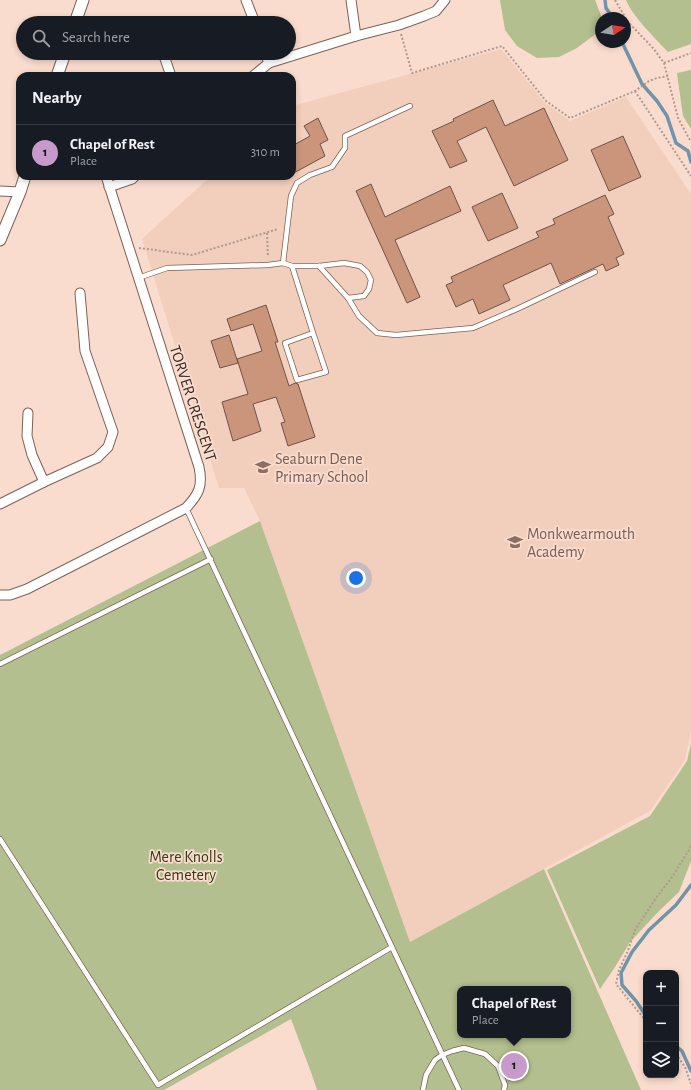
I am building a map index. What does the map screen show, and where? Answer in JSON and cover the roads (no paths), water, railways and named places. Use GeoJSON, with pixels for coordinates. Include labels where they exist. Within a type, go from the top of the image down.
{"type":"FeatureCollection","features":[{"type":"Feature","properties":{"kind":"street"},"geometry":{"type":"LineString","coordinates":[[77,16],[83,0]]}},
{"type":"Feature","properties":{"kind":"street"},"geometry":{"type":"LineString","coordinates":[[246,0],[252,16]]}},
{"type":"Feature","properties":{"kind":"street"},"geometry":{"type":"LineString","coordinates":[[351,0],[356,36]]}},
{"type":"Feature","properties":{"kind":"street"},"geometry":{"type":"LineString","coordinates":[[296,55],[356,36],[399,25],[424,16],[436,11],[445,0]]}},
{"type":"Feature","properties":{"kind":"street"},"geometry":{"type":"LineString","coordinates":[[58,72],[63,60]]}},
{"type":"Feature","properties":{"kind":"street"},"geometry":{"type":"LineString","coordinates":[[165,60],[170,72]]}},
{"type":"Feature","properties":{"kind":"street"},"geometry":{"type":"LineString","coordinates":[[258,72],[269,63],[279,60]]}},
{"type":"Feature","properties":{"kind":"street"},"geometry":{"type":"LineString","coordinates":[[0,240],[24,180]]}},
{"type":"Feature","properties":{"kind":"street","name":"TORVER CRESCENT"},"geometry":{"type":"LineString","coordinates":[[0,595],[10,595],[27,589],[186,508],[195,499],[200,489],[201,478],[199,467],[107,180]]}},
{"type":"Feature","properties":{"kind":"street"},"geometry":{"type":"LineString","coordinates":[[109,187],[129,180]]}},
{"type":"Feature","properties":{"kind":"street"},"geometry":{"type":"LineString","coordinates":[[0,192],[20,192]]}},
{"type":"Feature","properties":{"kind":"street"},"geometry":{"type":"LineString","coordinates":[[0,504],[97,458],[108,447],[113,432],[85,351],[80,293]]}},
{"type":"Feature","properties":{"kind":"street"},"geometry":{"type":"LineString","coordinates":[[28,413],[27,436],[32,455],[44,482]]}},
{"type":"Feature","properties":{"kind":"lane"},"geometry":{"type":"LineString","coordinates":[[283,263],[291,196],[297,183],[310,175],[332,167],[345,148],[345,136],[410,106]]}},
{"type":"Feature","properties":{"kind":"lane"},"geometry":{"type":"LineString","coordinates":[[138,278],[166,268],[268,265],[283,263],[292,266],[319,266],[344,263],[360,266],[367,272],[371,280],[369,289],[364,296],[348,298]]}},
{"type":"Feature","properties":{"kind":"lane"},"geometry":{"type":"LineString","coordinates":[[292,266],[326,372],[297,380],[285,343],[313,333]]}},
{"type":"Feature","properties":{"kind":"lane"},"geometry":{"type":"LineString","coordinates":[[319,266],[348,298],[359,316],[377,332],[396,335],[473,328],[595,272]]}},
{"type":"Feature","properties":{"kind":"lane"},"geometry":{"type":"LineString","coordinates":[[186,508],[459,1090]]}},
{"type":"Feature","properties":{"kind":"lane"},"geometry":{"type":"LineString","coordinates":[[0,664],[211,559]]}},
{"type":"Feature","properties":{"kind":"lane"},"geometry":{"type":"LineString","coordinates":[[0,839],[158,1085],[392,947]]}},
{"type":"Feature","properties":{"kind":"lane"},"geometry":{"type":"LineString","coordinates":[[423,1090],[426,1075],[435,1060],[442,1055],[464,1048],[485,1054],[498,1066],[505,1085],[504,1090]]}},
{"type":"Feature","properties":{"kind":"waterway"},"geometry":{"type":"LineString","coordinates":[[605,0],[606,8],[609,12]]}},
{"type":"Feature","properties":{"kind":"waterway"},"geometry":{"type":"LineString","coordinates":[[625,48],[642,84],[657,101],[667,116],[676,143],[688,151],[691,162]]}},
{"type":"Feature","properties":{"kind":"waterway"},"geometry":{"type":"LineString","coordinates":[[643,1012],[622,985],[621,973],[632,952],[649,930],[676,905],[691,885]]}},
{"type":"Feature","properties":{"kind":"waterway"},"geometry":{"type":"LineString","coordinates":[[679,1048],[682,1051],[691,1071]]}},
{"type":"Feature","properties":{"kind":"place","name":"Seaburn Dene Primary School"},"geometry":{"type":"Point","coordinates":[263,467]}},
{"type":"Feature","properties":{"kind":"place","name":"Monkwearmouth Academy"},"geometry":{"type":"Point","coordinates":[515,542]}},
{"type":"Feature","properties":{"kind":"place","name":"Chapel of Rest"},"geometry":{"type":"Point","coordinates":[514,1066]}},
{"type":"Feature","properties":{"kind":"park label","name":"Mere Knolls Cemetery"},"geometry":{"type":"Point","coordinates":[186,865]}}]}
